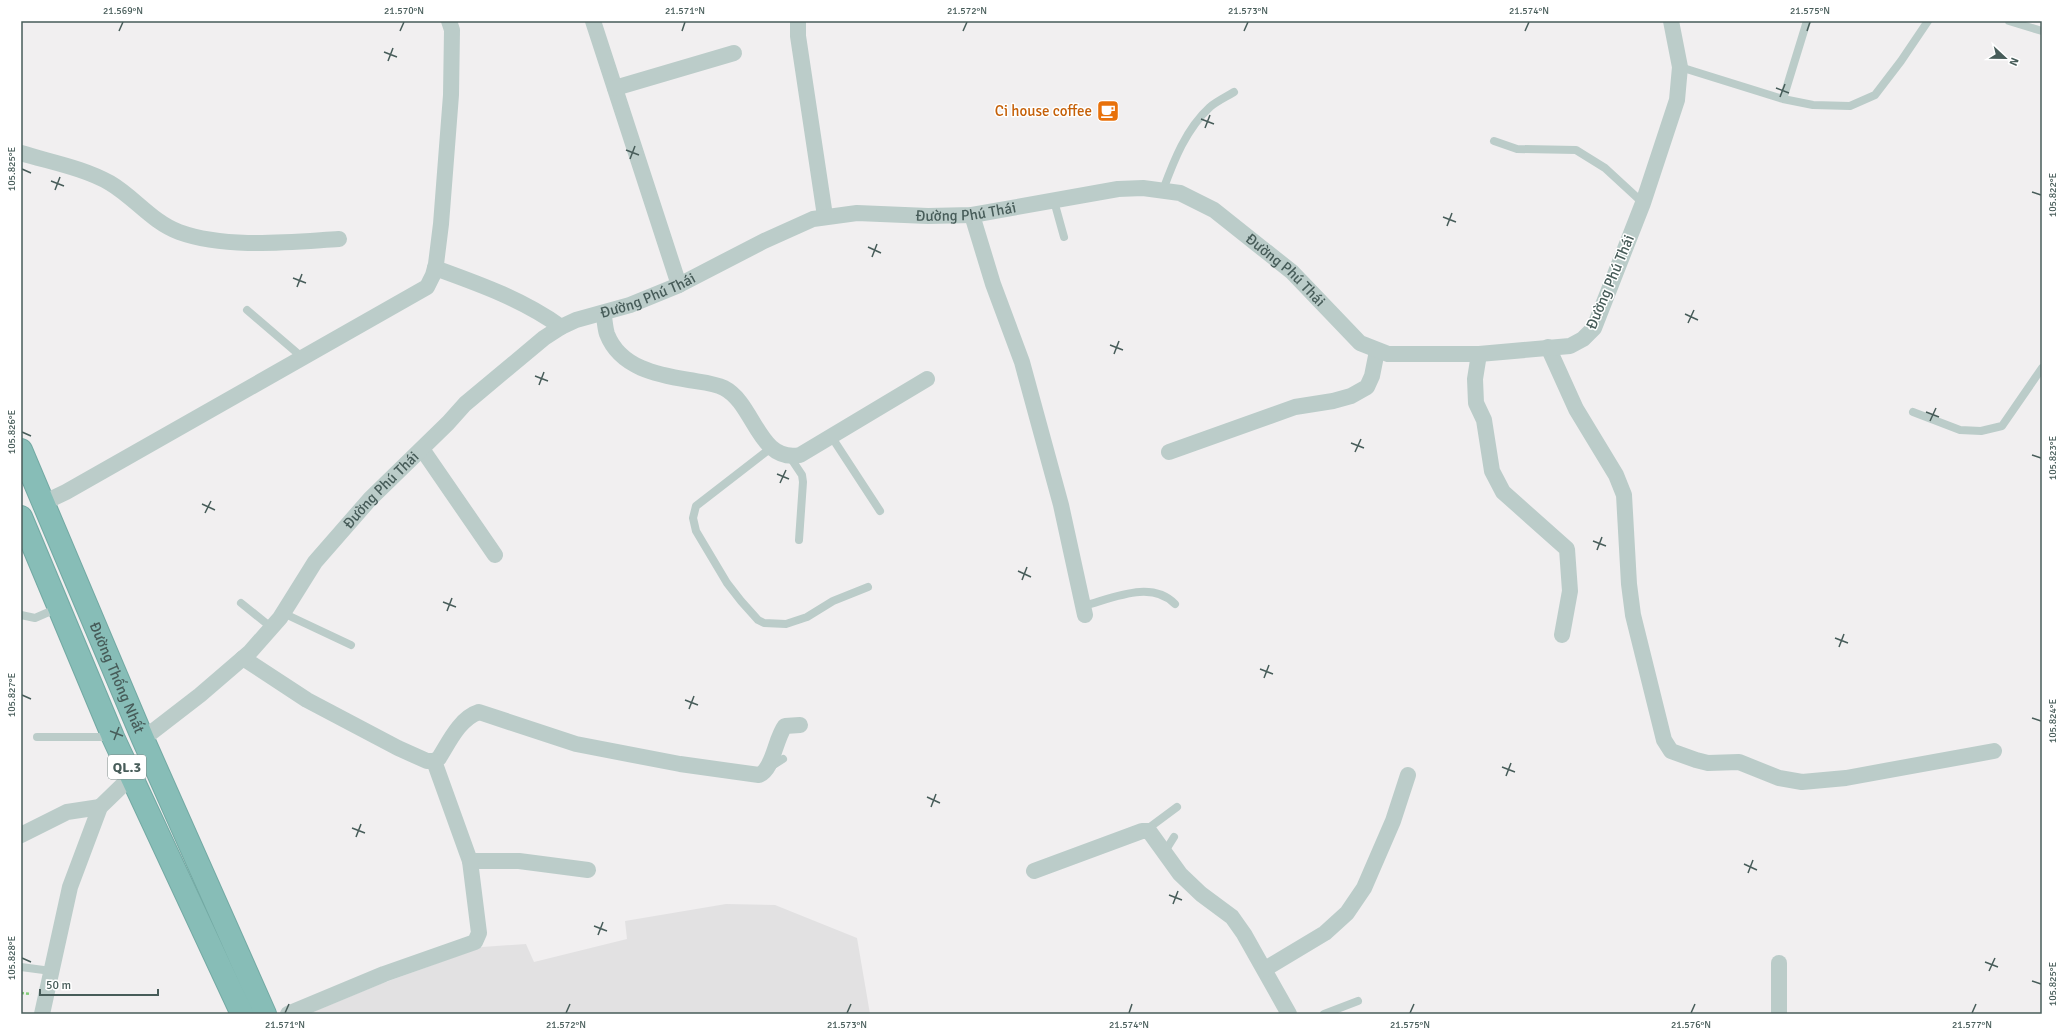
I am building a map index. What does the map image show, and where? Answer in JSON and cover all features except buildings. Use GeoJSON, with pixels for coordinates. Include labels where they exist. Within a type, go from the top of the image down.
{"type":"FeatureCollection","features":[{"type":"Feature","properties":{"kind":"highway","name":"Đường Thống Nhất"},"geometry":{"type":"LineString","coordinates":[[21,450],[144,739],[265,1014]]}},
{"type":"Feature","properties":{"kind":"highway","name":"Đường Thống Nhất"},"geometry":{"type":"LineString","coordinates":[[21,517],[117,745],[242,1014]]}},
{"type":"Feature","properties":{"kind":"highway"},"geometry":{"type":"LineString","coordinates":[[117,745],[144,739]]}},
{"type":"Feature","properties":{"kind":"street"},"geometry":{"type":"LineString","coordinates":[[593,21],[679,285]]}},
{"type":"Feature","properties":{"kind":"street"},"geometry":{"type":"LineString","coordinates":[[798,21],[798,36],[825,216]]}},
{"type":"Feature","properties":{"kind":"street","name":"Đường Phú Thái"},"geometry":{"type":"LineString","coordinates":[[144,739],[200,695],[243,658],[272,628],[315,562],[370,499],[422,449],[465,404],[522,355],[561,327],[576,320],[603,313],[679,285],[790,229],[825,216],[857,213],[928,216],[972,215],[1118,190],[1144,188],[1163,190],[1180,193],[1193,199],[1214,210],[1244,232],[1292,272],[1360,342],[1377,351],[1388,354],[1479,354],[1570,346],[1583,339],[1594,328],[1643,203],[1677,100],[1680,67],[1671,21]]}},
{"type":"Feature","properties":{"kind":"street"},"geometry":{"type":"LineString","coordinates":[[43,503],[66,492],[426,287],[434,268],[441,224],[451,95],[453,24]]}},
{"type":"Feature","properties":{"kind":"street"},"geometry":{"type":"LineString","coordinates":[[615,88],[734,53]]}},
{"type":"Feature","properties":{"kind":"street"},"geometry":{"type":"LineString","coordinates":[[21,153],[104,180],[116,187],[161,222],[171,228],[195,236],[238,242],[339,239]]}},
{"type":"Feature","properties":{"kind":"street"},"geometry":{"type":"LineString","coordinates":[[972,215],[993,284],[1022,362],[1062,511],[1084,611]]}},
{"type":"Feature","properties":{"kind":"street"},"geometry":{"type":"LineString","coordinates":[[434,268],[499,292],[540,313],[561,327]]}},
{"type":"Feature","properties":{"kind":"street"},"geometry":{"type":"LineString","coordinates":[[603,313],[608,334],[614,346],[623,356],[642,370],[660,375],[708,383],[725,388],[742,404],[771,448],[790,457],[800,455],[927,379]]}},
{"type":"Feature","properties":{"kind":"street"},"geometry":{"type":"LineString","coordinates":[[1548,347],[1576,409],[1616,475],[1624,495],[1629,584],[1633,616],[1664,740],[1671,751],[1708,763],[1739,762],[1779,778],[1802,782],[1846,778],[1994,751]]}},
{"type":"Feature","properties":{"kind":"street"},"geometry":{"type":"LineString","coordinates":[[1169,452],[1295,407],[1333,401],[1351,396],[1367,387],[1372,376],[1377,351]]}},
{"type":"Feature","properties":{"kind":"street"},"geometry":{"type":"LineString","coordinates":[[1479,354],[1475,378],[1476,403],[1484,420],[1492,471],[1503,492],[1567,549],[1570,591],[1562,635]]}},
{"type":"Feature","properties":{"kind":"street"},"geometry":{"type":"LineString","coordinates":[[422,449],[496,555]]}},
{"type":"Feature","properties":{"kind":"street"},"geometry":{"type":"LineString","coordinates":[[243,658],[331,714],[419,759],[434,761],[439,758],[468,717],[479,712],[576,744],[739,774],[759,775],[767,769],[782,730],[788,725],[800,725]]}},
{"type":"Feature","properties":{"kind":"street"},"geometry":{"type":"LineString","coordinates":[[288,1014],[384,974],[475,942],[478,932],[470,861],[434,761]]}},
{"type":"Feature","properties":{"kind":"street"},"geometry":{"type":"LineString","coordinates":[[1265,969],[1324,933],[1347,913],[1364,888],[1393,821],[1408,775]]}},
{"type":"Feature","properties":{"kind":"street"},"geometry":{"type":"LineString","coordinates":[[42,1014],[70,887],[100,807],[132,776]]}},
{"type":"Feature","properties":{"kind":"street"},"geometry":{"type":"LineString","coordinates":[[21,835],[68,812],[100,807]]}},
{"type":"Feature","properties":{"kind":"street"},"geometry":{"type":"LineString","coordinates":[[1034,871],[1146,830],[1150,833],[1172,865],[1191,885],[1232,917],[1265,969],[1289,1014]]}},
{"type":"Feature","properties":{"kind":"street"},"geometry":{"type":"LineString","coordinates":[[470,861],[507,860],[588,870]]}},
{"type":"Feature","properties":{"kind":"street"},"geometry":{"type":"LineString","coordinates":[[1779,963],[1779,1014]]}},
{"type":"Feature","properties":{"kind":"lane"},"geometry":{"type":"LineString","coordinates":[[1783,99],[1806,21]]}},
{"type":"Feature","properties":{"kind":"lane"},"geometry":{"type":"LineString","coordinates":[[1680,67],[1783,99],[1813,105],[1850,106],[1876,95],[1928,21]]}},
{"type":"Feature","properties":{"kind":"lane"},"geometry":{"type":"LineString","coordinates":[[2009,21],[2042,31]]}},
{"type":"Feature","properties":{"kind":"lane"},"geometry":{"type":"LineString","coordinates":[[1163,190],[1175,156],[1194,127],[1211,107],[1234,92]]}},
{"type":"Feature","properties":{"kind":"lane"},"geometry":{"type":"LineString","coordinates":[[1494,141],[1517,149],[1576,150],[1605,168],[1643,203]]}},
{"type":"Feature","properties":{"kind":"lane"},"geometry":{"type":"LineString","coordinates":[[1054,201],[1064,237]]}},
{"type":"Feature","properties":{"kind":"lane"},"geometry":{"type":"LineString","coordinates":[[248,310],[303,358]]}},
{"type":"Feature","properties":{"kind":"lane"},"geometry":{"type":"LineString","coordinates":[[1913,412],[1960,430],[1981,431],[2002,426],[2042,368]]}},
{"type":"Feature","properties":{"kind":"lane"},"geometry":{"type":"LineString","coordinates":[[831,436],[880,511]]}},
{"type":"Feature","properties":{"kind":"lane"},"geometry":{"type":"LineString","coordinates":[[771,448],[696,506],[694,512],[696,531],[727,582],[758,620],[770,624],[786,624],[808,617],[833,601],[868,588]]}},
{"type":"Feature","properties":{"kind":"lane"},"geometry":{"type":"LineString","coordinates":[[790,457],[802,475],[803,482],[799,540]]}},
{"type":"Feature","properties":{"kind":"lane"},"geometry":{"type":"LineString","coordinates":[[1084,611],[1143,591],[1170,599],[1175,604]]}},
{"type":"Feature","properties":{"kind":"lane"},"geometry":{"type":"LineString","coordinates":[[241,603],[272,628]]}},
{"type":"Feature","properties":{"kind":"lane"},"geometry":{"type":"LineString","coordinates":[[22,617],[35,618],[59,607]]}},
{"type":"Feature","properties":{"kind":"lane"},"geometry":{"type":"LineString","coordinates":[[283,613],[351,645]]}},
{"type":"Feature","properties":{"kind":"lane"},"geometry":{"type":"LineString","coordinates":[[37,737],[117,745]]}},
{"type":"Feature","properties":{"kind":"lane"},"geometry":{"type":"LineString","coordinates":[[767,769],[783,760]]}},
{"type":"Feature","properties":{"kind":"lane"},"geometry":{"type":"LineString","coordinates":[[1146,830],[1177,807]]}},
{"type":"Feature","properties":{"kind":"lane"},"geometry":{"type":"LineString","coordinates":[[1164,853],[1174,837]]}},
{"type":"Feature","properties":{"kind":"lane"},"geometry":{"type":"LineString","coordinates":[[21,967],[51,971]]}},
{"type":"Feature","properties":{"kind":"lane"},"geometry":{"type":"LineString","coordinates":[[1324,1014],[1358,1001]]}},
{"type":"Feature","properties":{"kind":"shaded area"},"geometry":{"type":"Polygon","coordinates":[[[726,904],[775,905],[857,938],[870,1014],[308,1014],[383,983],[482,947],[526,944],[534,962],[627,939],[625,921],[726,904]]]}},
{"type":"Feature","properties":{"kind":"place","name":"Ci house coffee"},"geometry":{"type":"Point","coordinates":[1108,111]}}]}
